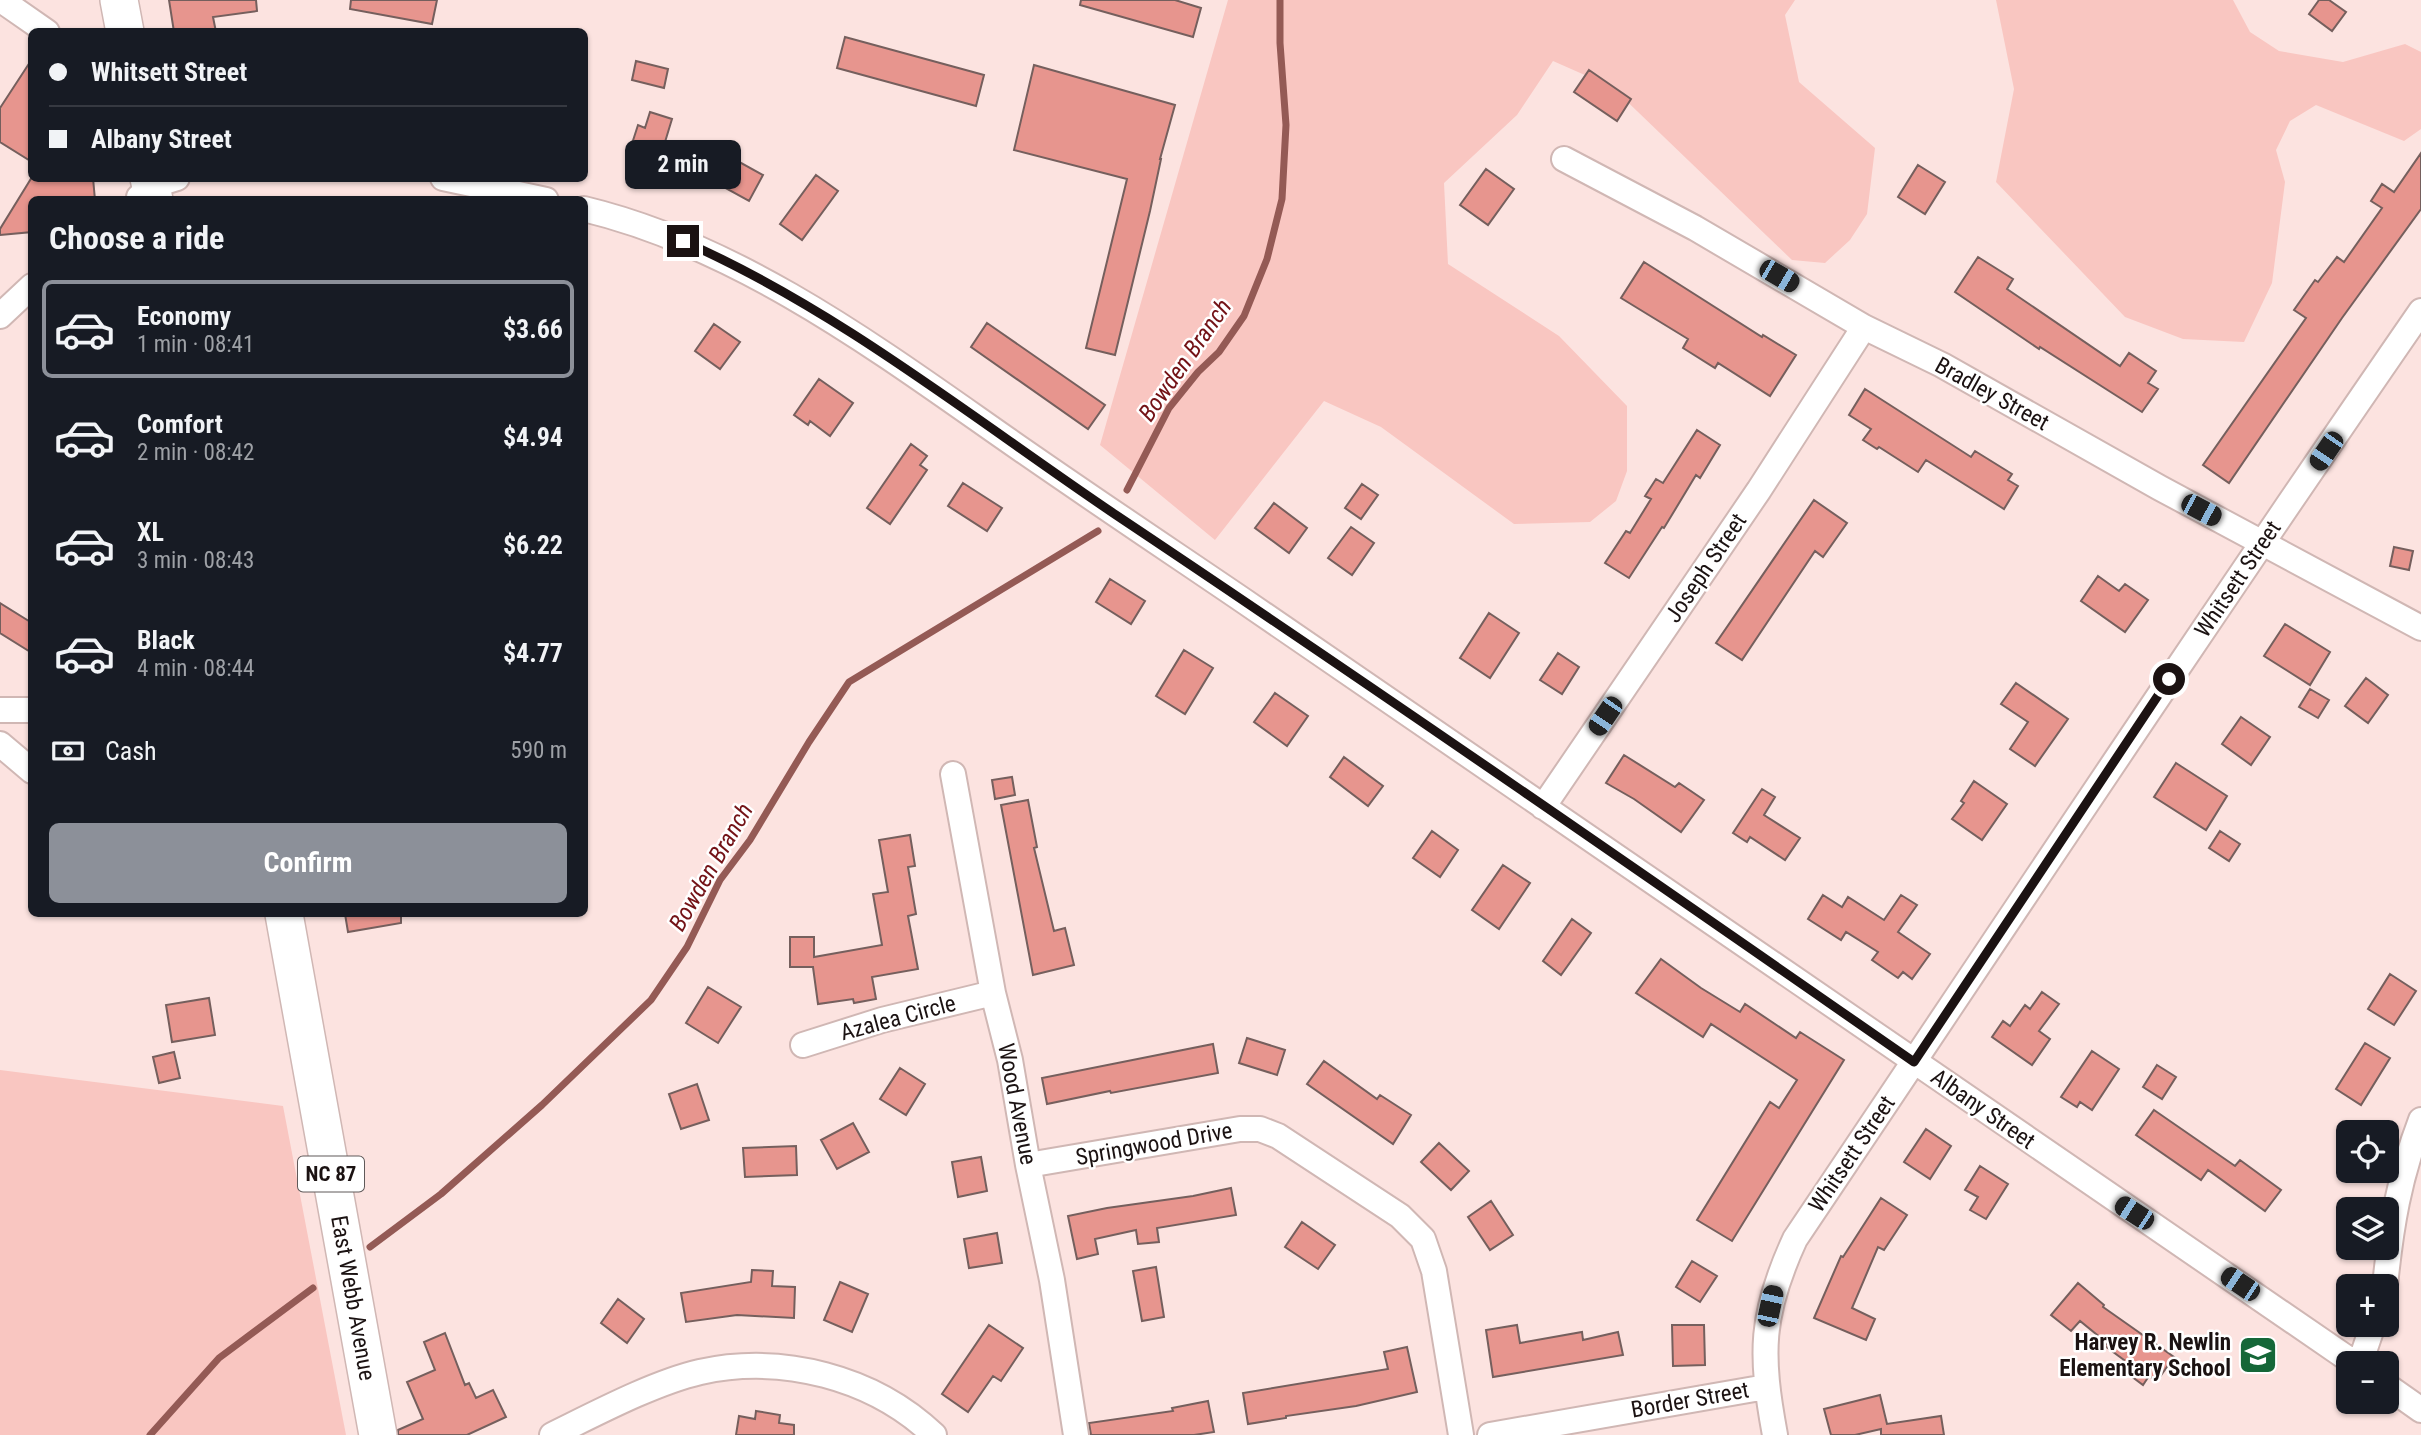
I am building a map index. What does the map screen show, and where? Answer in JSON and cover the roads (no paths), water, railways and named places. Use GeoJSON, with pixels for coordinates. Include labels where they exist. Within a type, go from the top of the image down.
{"type":"FeatureCollection","features":[{"type":"Feature","properties":{"kind":"highway"},"geometry":{"type":"LineString","coordinates":[[119,0],[124,28]]}},
{"type":"Feature","properties":{"kind":"highway","name":"East Webb Avenue"},"geometry":{"type":"LineString","coordinates":[[285,917],[378,1435]]}},
{"type":"Feature","properties":{"kind":"street"},"geometry":{"type":"LineString","coordinates":[[1,0],[41,28]]}},
{"type":"Feature","properties":{"kind":"street","name":"Bradley Street"},"geometry":{"type":"LineString","coordinates":[[1563,159],[1695,228],[1864,327],[1942,365],[2160,488],[2421,628]]}},
{"type":"Feature","properties":{"kind":"street"},"geometry":{"type":"LineString","coordinates":[[462,182],[527,196]]}},
{"type":"Feature","properties":{"kind":"street","name":"Albany Street"},"geometry":{"type":"LineString","coordinates":[[588,210],[664,233],[719,257],[772,285],[910,372],[2336,1351]]}},
{"type":"Feature","properties":{"kind":"street"},"geometry":{"type":"LineString","coordinates":[[0,316],[28,290]]}},
{"type":"Feature","properties":{"kind":"street","name":"Whitsett Street"},"geometry":{"type":"LineString","coordinates":[[1775,1435],[1766,1387],[1766,1323],[1780,1272],[1795,1239],[2138,724],[2421,310]]}},
{"type":"Feature","properties":{"kind":"street","name":"Joseph Street"},"geometry":{"type":"LineString","coordinates":[[1543,807],[1759,490],[1864,327]]}},
{"type":"Feature","properties":{"kind":"street"},"geometry":{"type":"LineString","coordinates":[[0,710],[28,710]]}},
{"type":"Feature","properties":{"kind":"street"},"geometry":{"type":"LineString","coordinates":[[0,744],[28,768]]}},
{"type":"Feature","properties":{"kind":"street","name":"Wood Avenue"},"geometry":{"type":"LineString","coordinates":[[953,774],[993,993],[1010,1060],[1052,1280],[1076,1435]]}},
{"type":"Feature","properties":{"kind":"street","name":"Azalea Circle"},"geometry":{"type":"LineString","coordinates":[[803,1045],[882,1020],[993,993]]}},
{"type":"Feature","properties":{"kind":"street"},"geometry":{"type":"LineString","coordinates":[[2386,1274],[2393,1212],[2405,1162],[2421,1119]]}},
{"type":"Feature","properties":{"kind":"street","name":"Springwood Drive"},"geometry":{"type":"LineString","coordinates":[[1028,1165],[1240,1129],[1259,1129],[1278,1136],[1400,1216],[1423,1239],[1434,1271],[1461,1435]]}},
{"type":"Feature","properties":{"kind":"street"},"geometry":{"type":"LineString","coordinates":[[552,1435],[675,1380],[717,1369],[754,1366],[790,1368],[827,1375],[862,1387],[894,1404],[934,1435]]}},
{"type":"Feature","properties":{"kind":"street","name":"Border Street"},"geometry":{"type":"LineString","coordinates":[[1490,1435],[1766,1387]]}},
{"type":"Feature","properties":{"kind":"street"},"geometry":{"type":"LineString","coordinates":[[2399,1395],[2421,1410]]}},
{"type":"Feature","properties":{"kind":"waterway","name":"Bowden Branch"},"geometry":{"type":"LineString","coordinates":[[1127,490],[1169,408],[1198,372],[1219,352],[1244,316],[1267,259],[1282,199],[1286,125],[1280,0]]}},
{"type":"Feature","properties":{"kind":"waterway","name":"Bowden Branch"},"geometry":{"type":"LineString","coordinates":[[370,1247],[441,1194],[542,1105],[651,1000],[687,947],[720,880],[750,840],[849,682],[1098,531]]}},
{"type":"Feature","properties":{"kind":"waterway","name":"Bowden Branch"},"geometry":{"type":"LineString","coordinates":[[150,1435],[219,1358],[313,1288]]}},
{"type":"Feature","properties":{"kind":"place","name":"Harvey R. Newlin Elementary School"},"geometry":{"type":"Point","coordinates":[2258,1355]}}]}
